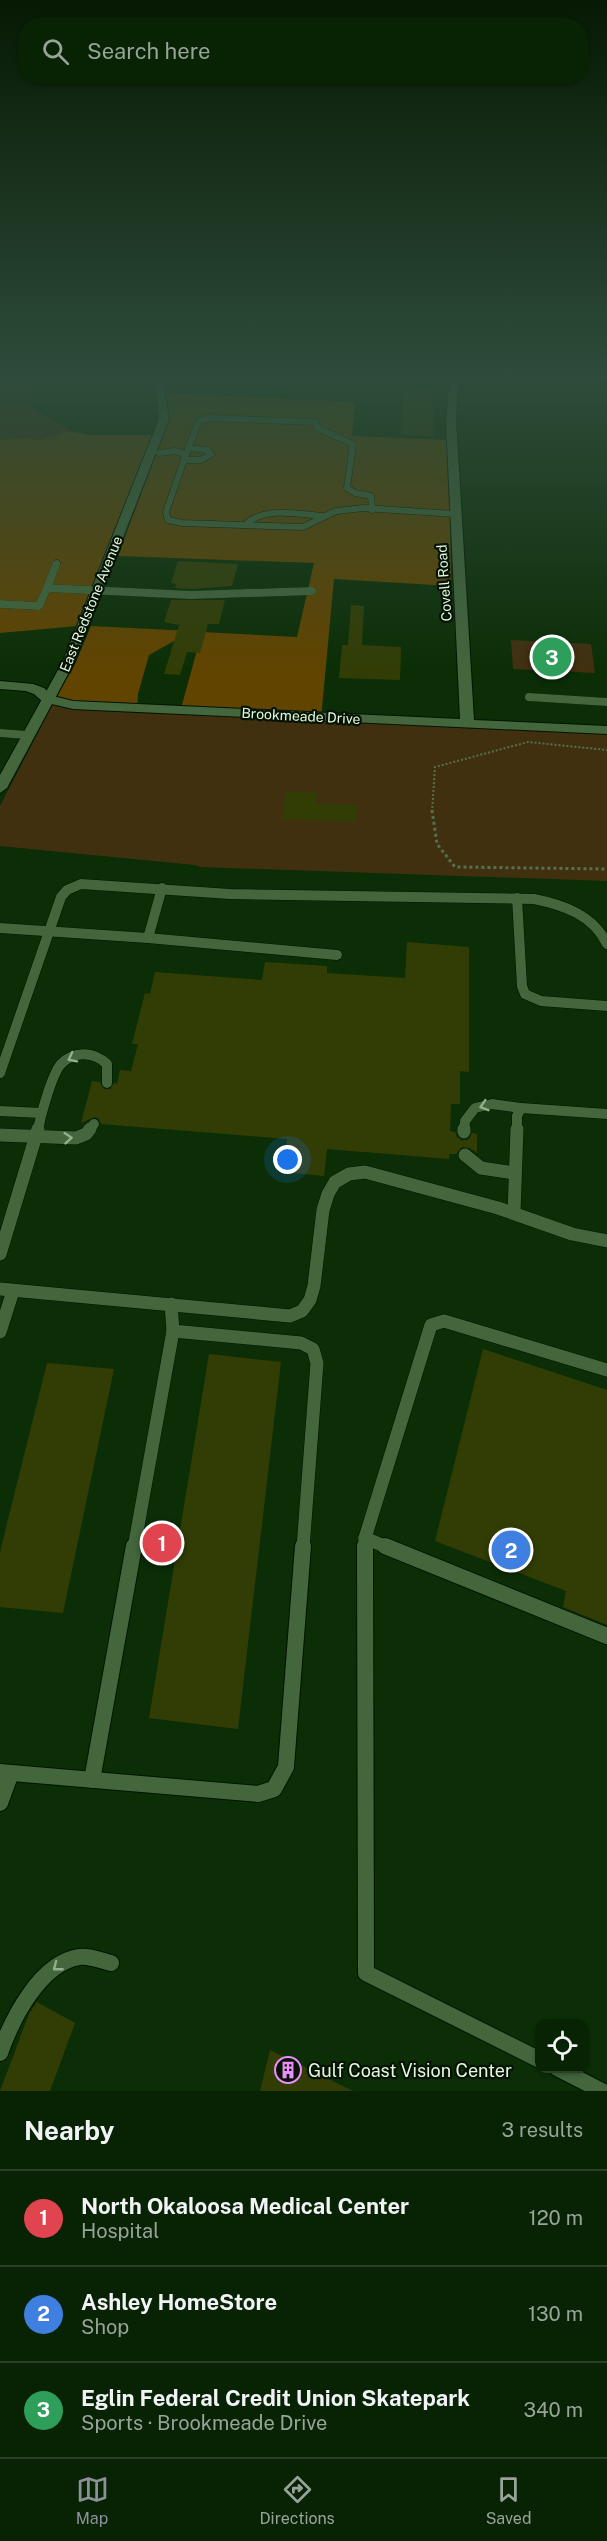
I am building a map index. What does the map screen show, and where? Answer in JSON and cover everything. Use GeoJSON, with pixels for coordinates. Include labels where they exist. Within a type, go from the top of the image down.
{"type":"FeatureCollection","features":[{"type":"Feature","properties":{"kind":"street","name":"East Redstone Avenue"},"geometry":{"type":"LineString","coordinates":[[0,788],[69,662],[146,476]]}},
{"type":"Feature","properties":{"kind":"street","name":"Covell Road"},"geometry":{"type":"LineString","coordinates":[[453,476],[467,723]]}},
{"type":"Feature","properties":{"kind":"street","name":"Brookmeade Drive"},"geometry":{"type":"LineString","coordinates":[[0,685],[28,687],[48,699],[85,705],[607,730]]}},
{"type":"Feature","properties":{"kind":"lane"},"geometry":{"type":"LineString","coordinates":[[177,476],[166,512],[168,520],[182,523],[303,527],[314,525],[322,516]]}},
{"type":"Feature","properties":{"kind":"lane"},"geometry":{"type":"LineString","coordinates":[[349,476],[347,488],[355,493],[371,496],[372,510]]}},
{"type":"Feature","properties":{"kind":"lane"},"geometry":{"type":"LineString","coordinates":[[245,525],[248,519],[259,514],[322,516],[338,511],[372,510],[455,514]]}},
{"type":"Feature","properties":{"kind":"lane"},"geometry":{"type":"LineString","coordinates":[[0,604],[39,606],[57,563]]}},
{"type":"Feature","properties":{"kind":"lane"},"geometry":{"type":"LineString","coordinates":[[47,588],[191,595],[312,591]]}},
{"type":"Feature","properties":{"kind":"lane"},"geometry":{"type":"LineString","coordinates":[[530,697],[607,702]]}},
{"type":"Feature","properties":{"kind":"lane"},"geometry":{"type":"LineString","coordinates":[[0,733],[27,735]]}},
{"type":"Feature","properties":{"kind":"lane"},"geometry":{"type":"LineString","coordinates":[[0,1073],[61,897],[67,890],[81,884],[230,894],[534,899],[566,907],[598,928],[607,944]]}},
{"type":"Feature","properties":{"kind":"lane"},"geometry":{"type":"LineString","coordinates":[[148,938],[162,888]]}},
{"type":"Feature","properties":{"kind":"lane"},"geometry":{"type":"LineString","coordinates":[[517,898],[522,986],[525,993],[530,998],[541,1001],[607,1006]]}},
{"type":"Feature","properties":{"kind":"lane"},"geometry":{"type":"LineString","coordinates":[[0,928],[148,938],[337,955]]}},
{"type":"Feature","properties":{"kind":"lane"},"geometry":{"type":"LineString","coordinates":[[0,1254],[37,1138],[41,1113],[60,1065],[84,1053],[98,1055],[106,1064],[107,1083]]}},
{"type":"Feature","properties":{"kind":"lane"},"geometry":{"type":"LineString","coordinates":[[464,1132],[464,1120],[472,1110],[483,1104],[495,1103],[520,1108],[607,1114]]}},
{"type":"Feature","properties":{"kind":"lane"},"geometry":{"type":"LineString","coordinates":[[514,1214],[517,1116],[520,1108]]}},
{"type":"Feature","properties":{"kind":"lane"},"geometry":{"type":"LineString","coordinates":[[0,1111],[41,1113]]}},
{"type":"Feature","properties":{"kind":"lane"},"geometry":{"type":"LineString","coordinates":[[0,1135],[76,1138],[86,1134],[94,1124]]}},
{"type":"Feature","properties":{"kind":"lane"},"geometry":{"type":"LineString","coordinates":[[465,1155],[472,1165],[484,1170],[514,1173]]}},
{"type":"Feature","properties":{"kind":"lane"},"geometry":{"type":"LineString","coordinates":[[0,1332],[7,1290],[290,1316],[303,1310],[312,1295],[326,1198],[335,1181],[348,1174],[365,1172],[393,1178],[572,1234],[607,1241]]}},
{"type":"Feature","properties":{"kind":"lane"},"geometry":{"type":"LineString","coordinates":[[92,1780],[172,1331],[171,1304]]}},
{"type":"Feature","properties":{"kind":"lane"},"geometry":{"type":"LineString","coordinates":[[535,2058],[366,1973],[365,1538],[431,1325],[444,1321],[607,1370]]}},
{"type":"Feature","properties":{"kind":"lane"},"geometry":{"type":"LineString","coordinates":[[0,1803],[6,1773],[258,1794],[274,1789],[286,1767],[317,1363],[313,1348],[301,1343],[172,1331]]}},
{"type":"Feature","properties":{"kind":"lane"},"geometry":{"type":"LineString","coordinates":[[365,1538],[607,1636]]}},
{"type":"Feature","properties":{"kind":"lane"},"geometry":{"type":"LineString","coordinates":[[0,2054],[10,2023],[38,1985],[59,1962],[82,1956],[111,1963]]}},
{"type":"Feature","properties":{"kind":"lane"},"geometry":{"type":"LineString","coordinates":[[567,2073],[602,2091]]}},
{"type":"Feature","properties":{"kind":"path"},"geometry":{"type":"LineString","coordinates":[[607,750],[528,742],[435,767],[432,808],[437,844],[455,867],[607,869]]}},
{"type":"Feature","properties":{"kind":"shaded area"},"geometry":{"type":"Polygon","coordinates":[[[0,476],[137,476],[77,626],[0,633],[0,476]]]}},
{"type":"Feature","properties":{"kind":"shaded area"},"geometry":{"type":"Polygon","coordinates":[[[148,476],[449,476],[451,586],[334,579],[321,719],[180,712],[202,632],[297,637],[314,563],[118,556],[148,476]]]}},
{"type":"Feature","properties":{"kind":"shaded area"},"geometry":{"type":"Polygon","coordinates":[[[91,626],[192,631],[149,655],[138,694],[137,710],[52,706],[76,662],[91,626]]]}},
{"type":"Feature","properties":{"kind":"shaded area"},"geometry":{"type":"Polygon","coordinates":[[[511,640],[591,644],[595,673],[513,669],[511,640]]]}},
{"type":"Feature","properties":{"kind":"shaded area"},"geometry":{"type":"Polygon","coordinates":[[[52,706],[607,734],[607,881],[200,867],[0,846],[0,806],[52,706]]]}},
{"type":"Feature","properties":{"kind":"building"},"geometry":{"type":"Polygon","coordinates":[[[178,561],[238,564],[232,586],[191,589],[175,588],[176,584],[171,583],[178,561]]]}},
{"type":"Feature","properties":{"kind":"building"},"geometry":{"type":"Polygon","coordinates":[[[171,600],[225,600],[219,624],[208,624],[200,653],[187,652],[180,675],[164,674],[179,625],[164,622],[171,600]]]}},
{"type":"Feature","properties":{"kind":"building"},"geometry":{"type":"Polygon","coordinates":[[[351,605],[364,606],[362,645],[401,647],[400,680],[339,678],[342,645],[348,645],[351,605]]]}},
{"type":"Feature","properties":{"kind":"building"},"geometry":{"type":"Polygon","coordinates":[[[286,791],[317,792],[316,803],[357,805],[356,822],[282,819],[286,791]]]}},
{"type":"Feature","properties":{"kind":"building"},"geometry":{"type":"Polygon","coordinates":[[[407,942],[469,947],[469,1072],[460,1071],[460,1104],[451,1104],[450,1131],[455,1132],[457,1137],[463,1141],[469,1139],[472,1133],[477,1134],[477,1153],[470,1148],[462,1147],[456,1154],[449,1154],[449,1159],[327,1149],[324,1176],[283,1172],[287,1139],[101,1124],[95,1117],[81,1123],[92,1081],[100,1082],[104,1089],[110,1089],[114,1083],[117,1084],[120,1070],[131,1071],[138,1044],[132,1044],[145,993],[150,994],[155,972],[262,980],[265,962],[327,966],[327,973],[405,978],[407,942]]]}},
{"type":"Feature","properties":{"kind":"building"},"geometry":{"type":"Polygon","coordinates":[[[483,1349],[607,1390],[607,1625],[563,1607],[566,1591],[435,1541],[483,1349]]]}},
{"type":"Feature","properties":{"kind":"building"},"geometry":{"type":"Polygon","coordinates":[[[209,1354],[281,1362],[238,1729],[149,1718],[209,1354]]]}},
{"type":"Feature","properties":{"kind":"building"},"geometry":{"type":"Polygon","coordinates":[[[47,1363],[114,1369],[63,1613],[0,1607],[0,1552],[47,1363]]]}},
{"type":"Feature","properties":{"kind":"building"},"geometry":{"type":"Polygon","coordinates":[[[37,2002],[75,2023],[50,2091],[0,2091],[29,2014],[37,2002]]]}},
{"type":"Feature","properties":{"kind":"building","name":"Gulf Coast Vision Center"},"geometry":{"type":"Polygon","coordinates":[[[270,2050],[353,2091],[260,2091],[270,2050]]]}},
{"type":"Feature","properties":{"kind":"place","name":"Eglin Federal Credit Union Skatepark"},"geometry":{"type":"Point","coordinates":[552,657]}},
{"type":"Feature","properties":{"kind":"place","name":"North Okaloosa Medical Center"},"geometry":{"type":"Point","coordinates":[162,1543]}},
{"type":"Feature","properties":{"kind":"place","name":"Ashley HomeStore"},"geometry":{"type":"Point","coordinates":[511,1550]}},
{"type":"Feature","properties":{"kind":"place","name":"Gulf Coast Vision Center"},"geometry":{"type":"Point","coordinates":[288,2070]}}]}
